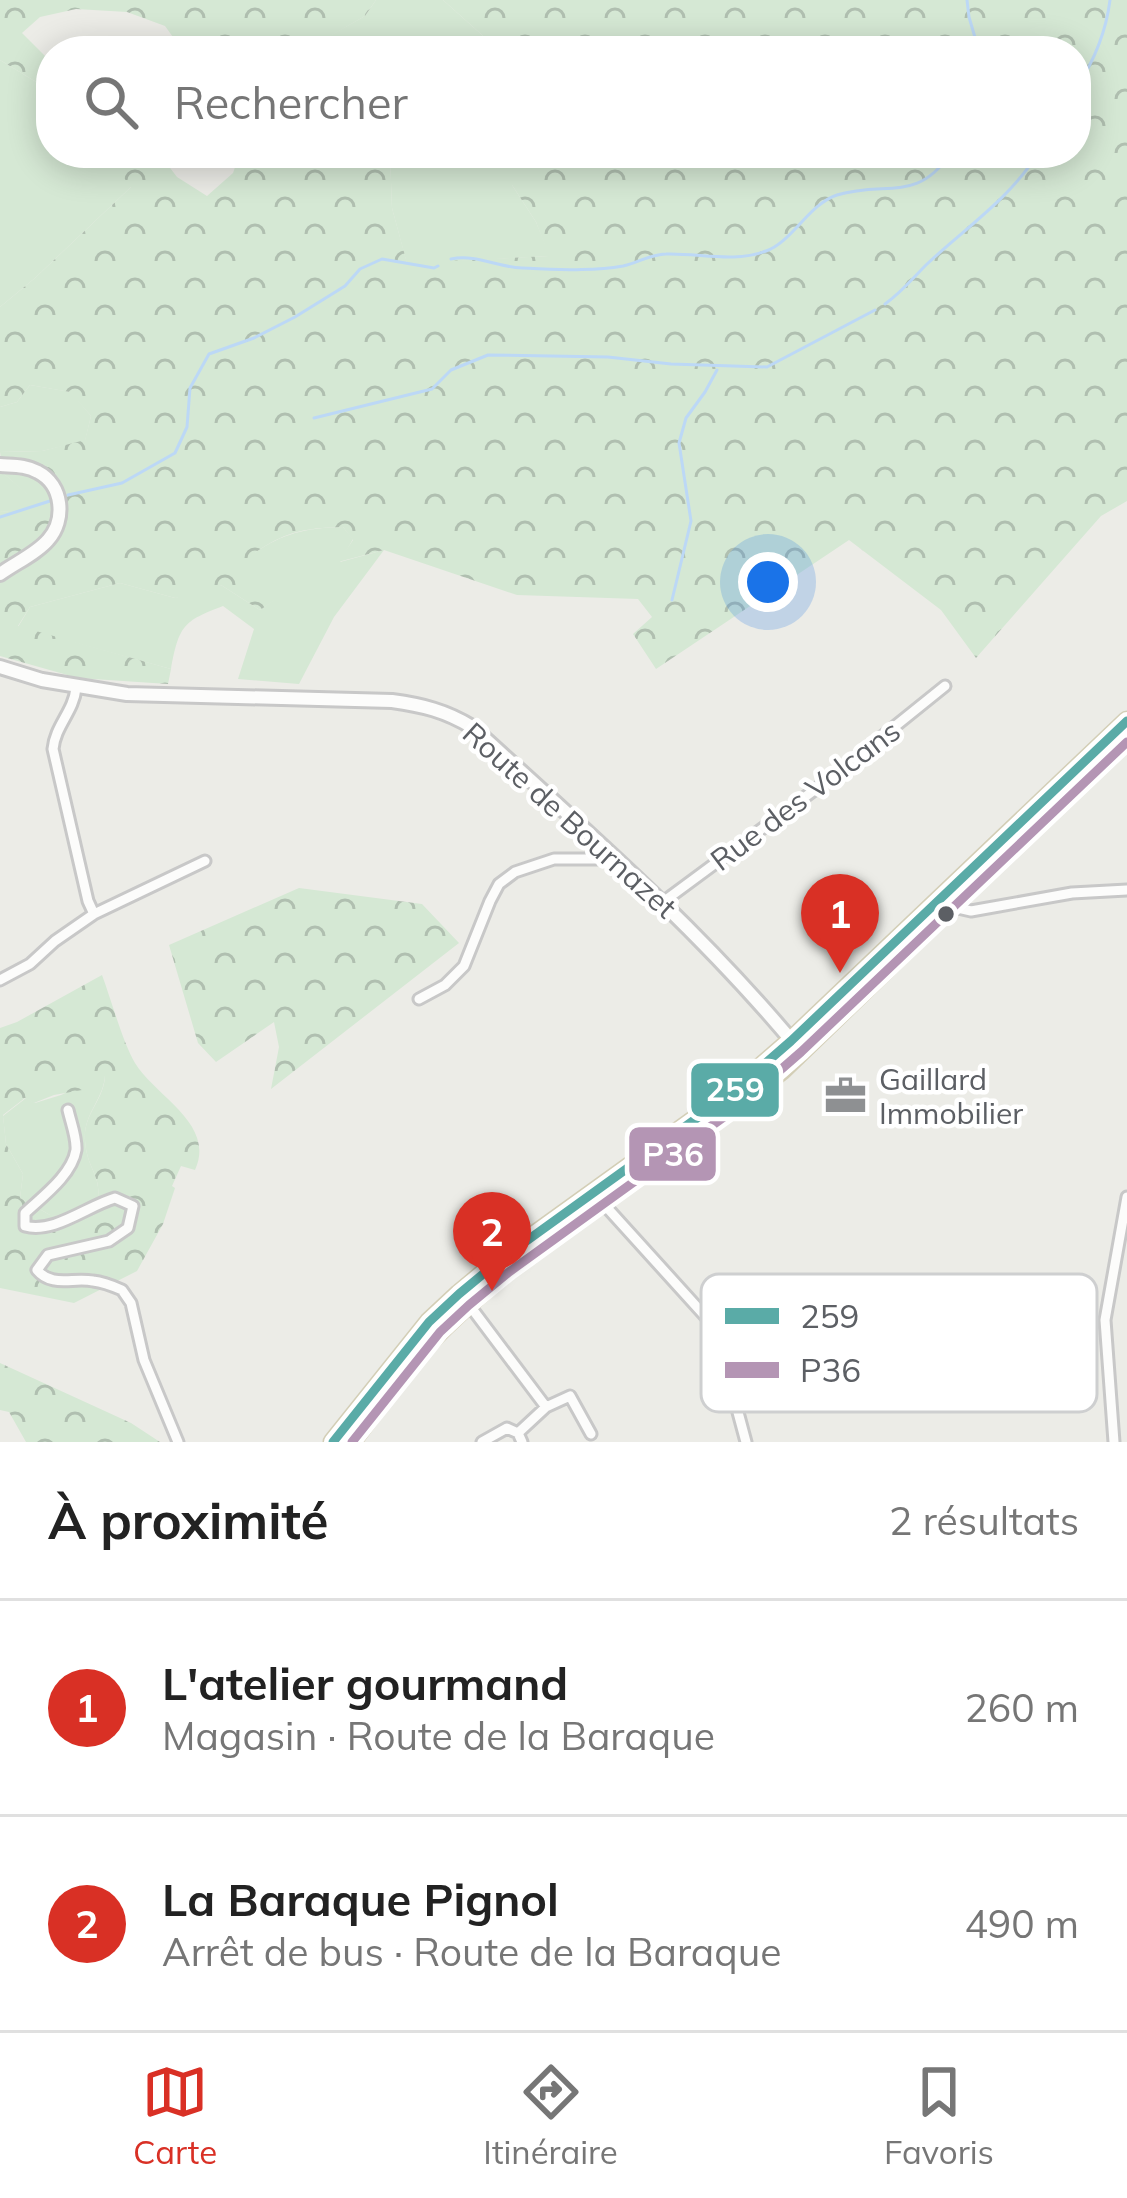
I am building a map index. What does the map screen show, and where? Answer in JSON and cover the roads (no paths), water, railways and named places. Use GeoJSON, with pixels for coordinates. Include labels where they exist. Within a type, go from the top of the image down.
{"type":"FeatureCollection","features":[{"type":"Feature","properties":{"kind":"main road"},"geometry":{"type":"LineString","coordinates":[[351,1442],[500,1260],[598,1197],[796,1047],[1127,721]]}},
{"type":"Feature","properties":{"kind":"main road"},"geometry":{"type":"LineString","coordinates":[[945,903],[1127,735]]}},
{"type":"Feature","properties":{"kind":"main road"},"geometry":{"type":"LineString","coordinates":[[333,1442],[429,1322],[464,1299]]}},
{"type":"Feature","properties":{"kind":"street"},"geometry":{"type":"LineString","coordinates":[[0,465],[41,473],[52,483],[60,508],[51,538],[0,574]]}},
{"type":"Feature","properties":{"kind":"street","name":"Route de Bournazet"},"geometry":{"type":"LineString","coordinates":[[0,667],[76,688],[170,697],[392,701],[451,714],[472,727],[663,902],[796,1047]]}},
{"type":"Feature","properties":{"kind":"street","name":"Rue des Volcans"},"geometry":{"type":"LineString","coordinates":[[663,902],[945,686]]}},
{"type":"Feature","properties":{"kind":"street"},"geometry":{"type":"LineString","coordinates":[[76,688],[75,703],[54,738],[53,749],[94,914]]}},
{"type":"Feature","properties":{"kind":"street"},"geometry":{"type":"LineString","coordinates":[[419,999],[446,985],[464,966],[490,901],[515,872],[554,859],[617,859]]}},
{"type":"Feature","properties":{"kind":"street"},"geometry":{"type":"LineString","coordinates":[[0,980],[30,964],[94,914],[205,862]]}},
{"type":"Feature","properties":{"kind":"street"},"geometry":{"type":"LineString","coordinates":[[945,903],[971,911],[1072,893],[1127,890]]}},
{"type":"Feature","properties":{"kind":"street"},"geometry":{"type":"LineString","coordinates":[[68,1110],[76,1156],[25,1213],[25,1226],[33,1230],[115,1198],[133,1206],[132,1216],[128,1228],[109,1241],[48,1255],[37,1270],[43,1278],[89,1280],[122,1290],[178,1442]]}},
{"type":"Feature","properties":{"kind":"street"},"geometry":{"type":"LineString","coordinates":[[598,1197],[701,1311]]}},
{"type":"Feature","properties":{"kind":"street"},"geometry":{"type":"LineString","coordinates":[[1114,1442],[1105,1320],[1127,1197]]}},
{"type":"Feature","properties":{"kind":"street"},"geometry":{"type":"LineString","coordinates":[[464,1299],[546,1407]]}},
{"type":"Feature","properties":{"kind":"street"},"geometry":{"type":"LineString","coordinates":[[482,1442],[507,1428],[520,1438],[546,1407],[570,1396],[590,1434]]}},
{"type":"Feature","properties":{"kind":"street"},"geometry":{"type":"LineString","coordinates":[[738,1412],[746,1442]]}},
{"type":"Feature","properties":{"kind":"waterway"},"geometry":{"type":"LineString","coordinates":[[967,0],[975,36]]}},
{"type":"Feature","properties":{"kind":"waterway"},"geometry":{"type":"LineString","coordinates":[[1091,61],[1110,0]]}},
{"type":"Feature","properties":{"kind":"waterway"},"geometry":{"type":"LineString","coordinates":[[451,259],[585,270],[623,266],[660,254],[754,255],[784,240],[818,206],[837,195],[913,185],[939,168]]}},
{"type":"Feature","properties":{"kind":"waterway"},"geometry":{"type":"LineString","coordinates":[[885,304],[1028,168]]}},
{"type":"Feature","properties":{"kind":"waterway"},"geometry":{"type":"LineString","coordinates":[[68,495],[122,483],[175,453],[187,427],[190,388],[209,354],[295,317],[345,286],[360,269],[382,259],[438,266]]}},
{"type":"Feature","properties":{"kind":"waterway"},"geometry":{"type":"LineString","coordinates":[[314,418],[432,389],[451,370],[488,355],[767,367],[875,310]]}},
{"type":"Feature","properties":{"kind":"waterway"},"geometry":{"type":"LineString","coordinates":[[672,600],[691,521],[679,443],[686,418],[717,370]]}},
{"type":"Feature","properties":{"kind":"waterway"},"geometry":{"type":"LineString","coordinates":[[0,517],[50,501]]}},
{"type":"Feature","properties":{"kind":"place","name":"L'atelier gourmand"},"geometry":{"type":"Point","coordinates":[840,973]}},
{"type":"Feature","properties":{"kind":"place","name":"Gaillard Immobilier"},"geometry":{"type":"Point","coordinates":[845,1096]}},
{"type":"Feature","properties":{"kind":"place","name":"La Baraque Pignol"},"geometry":{"type":"Point","coordinates":[492,1291]}}]}
